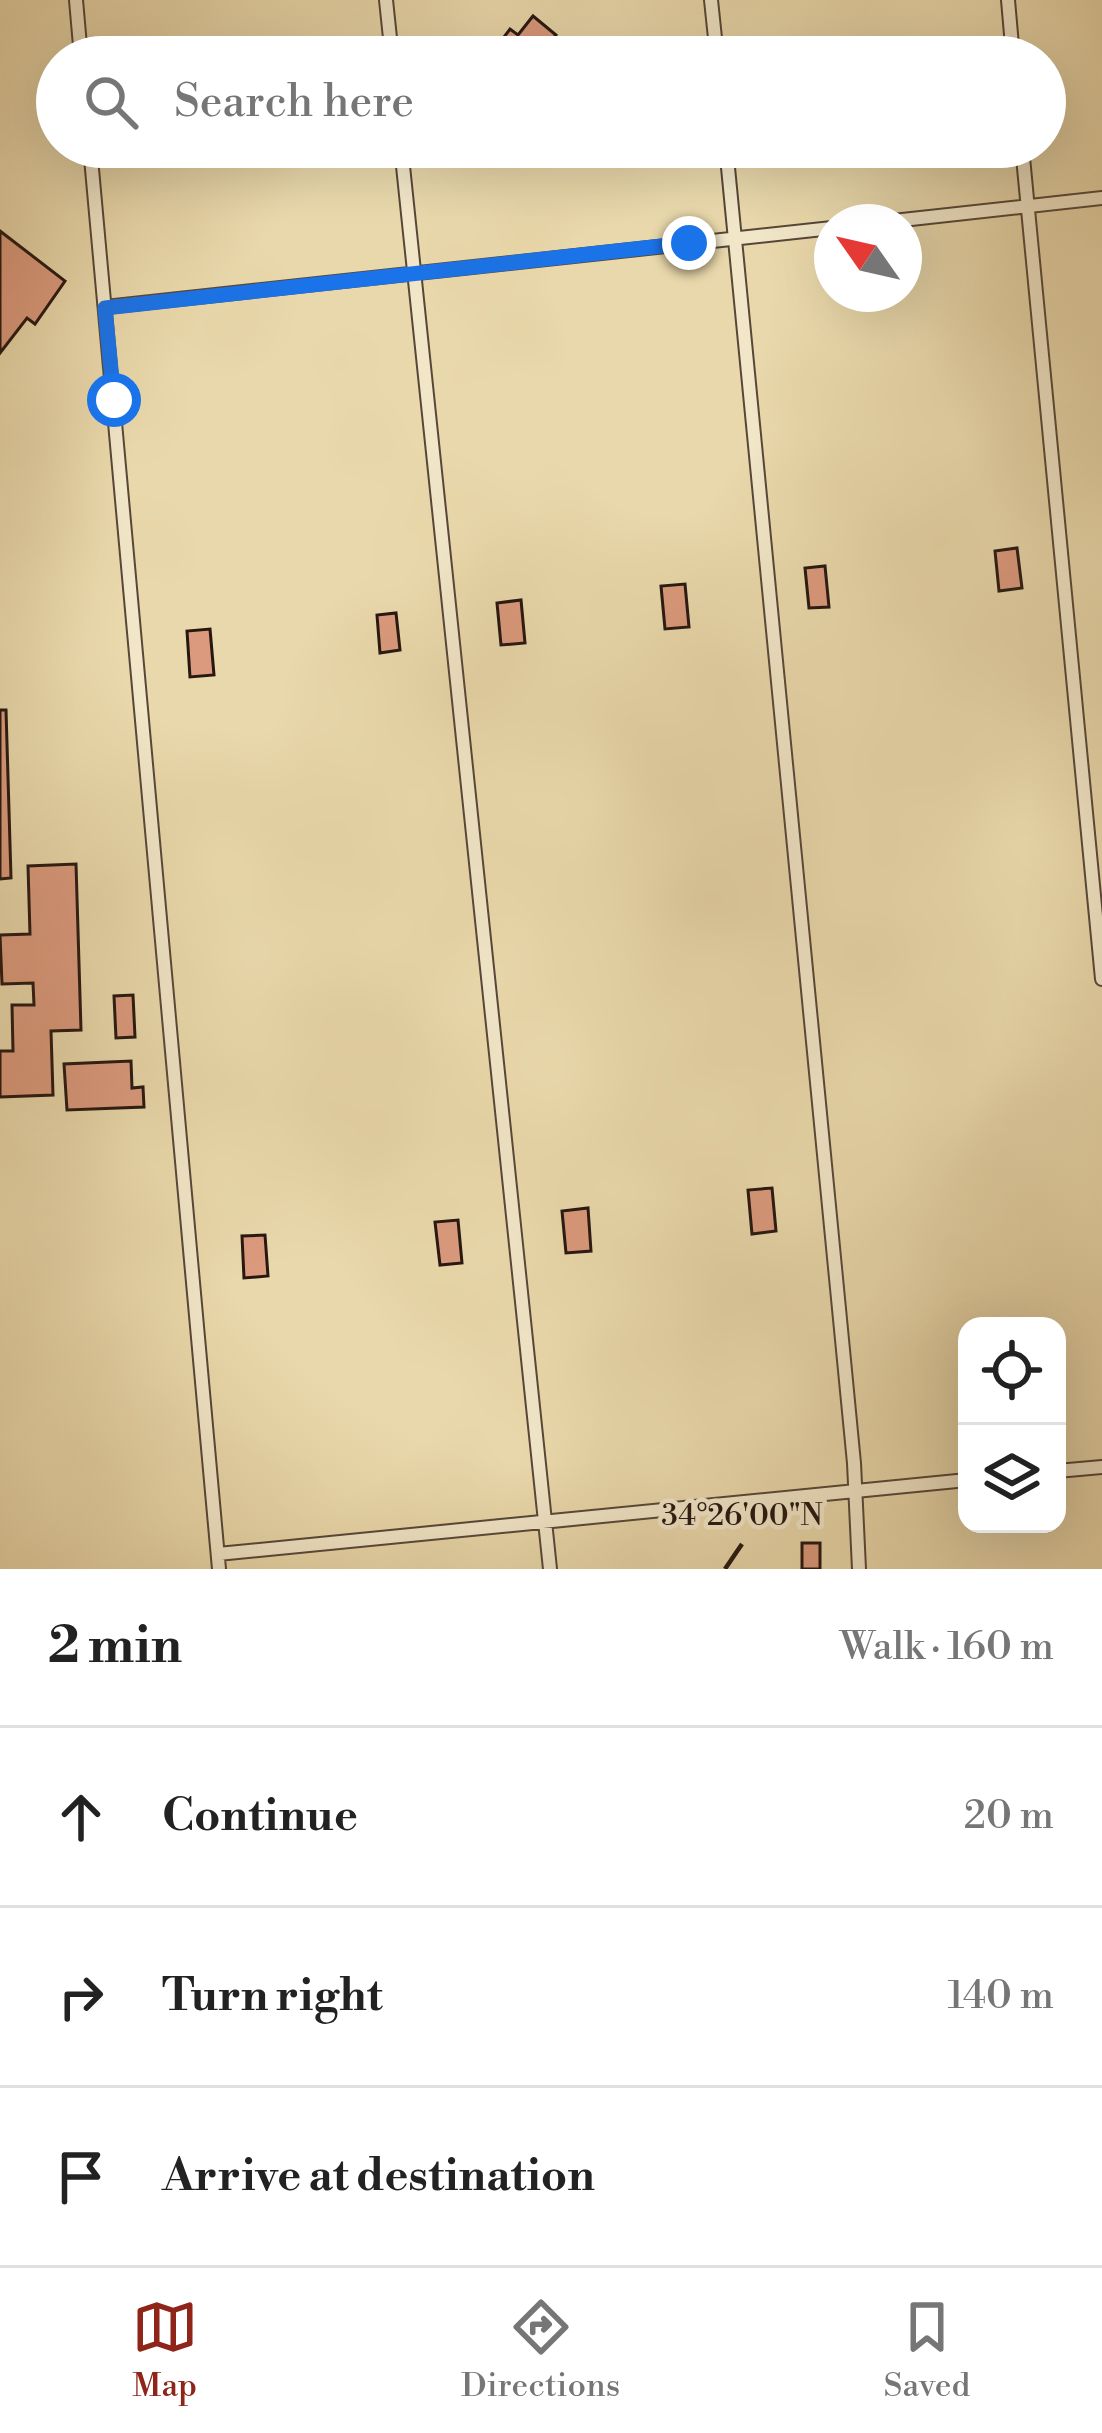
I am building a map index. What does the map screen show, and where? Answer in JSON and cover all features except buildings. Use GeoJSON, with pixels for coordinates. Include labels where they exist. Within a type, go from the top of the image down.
{"type":"FeatureCollection","features":[{"type":"Feature","properties":{"kind":"lane"},"geometry":{"type":"LineString","coordinates":[[76,0],[80,36]]}},
{"type":"Feature","properties":{"kind":"lane"},"geometry":{"type":"LineString","coordinates":[[386,0],[390,36]]}},
{"type":"Feature","properties":{"kind":"lane"},"geometry":{"type":"LineString","coordinates":[[711,0],[715,36]]}},
{"type":"Feature","properties":{"kind":"lane"},"geometry":{"type":"LineString","coordinates":[[1008,0],[1011,36]]}},
{"type":"Feature","properties":{"kind":"lane"},"geometry":{"type":"LineString","coordinates":[[92,168],[219,1562],[545,1522],[958,1481]]}},
{"type":"Feature","properties":{"kind":"lane"},"geometry":{"type":"LineString","coordinates":[[403,168],[550,1569]]}},
{"type":"Feature","properties":{"kind":"lane"},"geometry":{"type":"LineString","coordinates":[[728,168],[859,1569]]}},
{"type":"Feature","properties":{"kind":"lane"},"geometry":{"type":"LineString","coordinates":[[1024,168],[1102,979]]}},
{"type":"Feature","properties":{"kind":"lane"},"geometry":{"type":"LineString","coordinates":[[922,218],[1102,198]]}},
{"type":"Feature","properties":{"kind":"lane"},"geometry":{"type":"LineString","coordinates":[[105,308],[814,230]]}},
{"type":"Feature","properties":{"kind":"lane"},"geometry":{"type":"LineString","coordinates":[[1066,1470],[1102,1467]]}},
{"type":"Feature","properties":{"kind":"route"},"geometry":{"type":"LineString","coordinates":[[114,400],[105,308],[689,243]]}}]}
